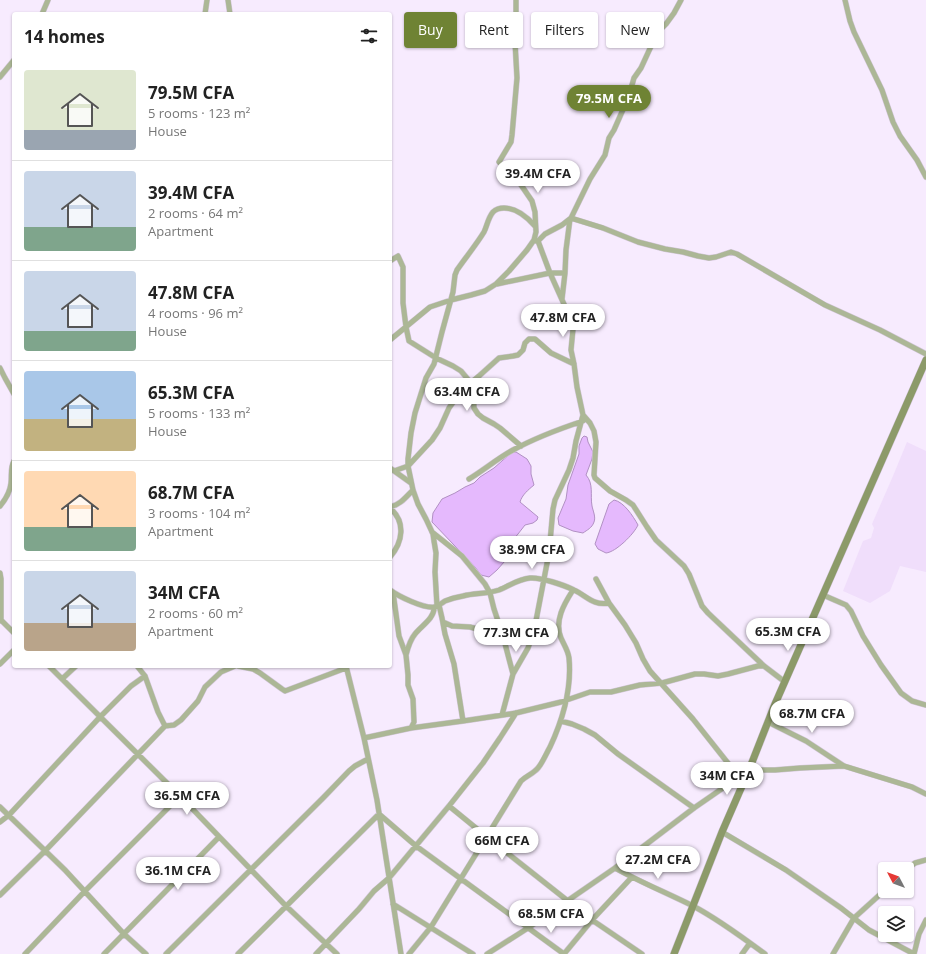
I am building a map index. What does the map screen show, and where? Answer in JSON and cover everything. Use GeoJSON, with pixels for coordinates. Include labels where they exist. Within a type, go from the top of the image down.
{"type":"FeatureCollection","features":[{"type":"Feature","properties":{"kind":"main road"},"geometry":{"type":"LineString","coordinates":[[674,954],[722,832],[768,722],[926,360]]}},
{"type":"Feature","properties":{"kind":"street"},"geometry":{"type":"LineString","coordinates":[[43,12],[48,0]]}},
{"type":"Feature","properties":{"kind":"street"},"geometry":{"type":"LineString","coordinates":[[205,12],[207,0]]}},
{"type":"Feature","properties":{"kind":"street"},"geometry":{"type":"LineString","coordinates":[[228,0],[230,12]]}},
{"type":"Feature","properties":{"kind":"street"},"geometry":{"type":"LineString","coordinates":[[502,715],[513,674],[528,648],[534,631],[549,553],[555,500],[573,458],[583,415],[571,350],[573,330],[572,322],[536,241],[535,212],[532,200],[520,182],[499,162],[511,142],[512,135],[517,78],[515,42],[516,0]]}},
{"type":"Feature","properties":{"kind":"street"},"geometry":{"type":"LineString","coordinates":[[562,299],[566,273],[566,250],[570,219],[590,179],[605,155],[609,138],[625,105],[634,78],[642,68],[660,30],[674,13],[680,0]]}},
{"type":"Feature","properties":{"kind":"street"},"geometry":{"type":"LineString","coordinates":[[845,0],[854,32],[882,90],[893,122],[900,136],[917,160],[926,177]]}},
{"type":"Feature","properties":{"kind":"street"},"geometry":{"type":"LineString","coordinates":[[0,77],[12,62]]}},
{"type":"Feature","properties":{"kind":"street"},"geometry":{"type":"LineString","coordinates":[[463,721],[454,664],[443,622],[437,606],[435,572],[436,553],[434,541],[426,519],[418,504],[411,483],[408,466],[411,434],[423,385],[436,358],[453,292],[457,270],[484,231],[492,213],[496,210],[501,208],[513,209],[536,226]]}},
{"type":"Feature","properties":{"kind":"street"},"geometry":{"type":"LineString","coordinates":[[496,284],[536,241],[570,219],[574,219],[665,250],[684,252],[709,258],[731,252],[737,254],[825,305],[880,330],[926,354]]}},
{"type":"Feature","properties":{"kind":"street"},"geometry":{"type":"LineString","coordinates":[[392,260],[398,256],[403,266],[403,304],[409,341],[436,358],[458,369],[464,374],[471,383],[474,408],[478,414],[500,428],[521,446]]}},
{"type":"Feature","properties":{"kind":"street"},"geometry":{"type":"LineString","coordinates":[[392,338],[430,307],[451,300],[471,296],[496,284],[550,273],[566,273]]}},
{"type":"Feature","properties":{"kind":"street"},"geometry":{"type":"LineString","coordinates":[[392,470],[408,466],[432,440],[440,428],[449,408],[461,391],[499,358],[518,355],[523,350],[526,341],[535,339],[551,353],[574,364]]}},
{"type":"Feature","properties":{"kind":"street"},"geometry":{"type":"LineString","coordinates":[[0,368],[12,390]]}},
{"type":"Feature","properties":{"kind":"street"},"geometry":{"type":"LineString","coordinates":[[583,415],[590,423],[594,431],[596,442],[595,478],[610,491],[633,505],[656,540],[684,566],[689,574],[702,606],[708,613],[764,666],[785,682]]}},
{"type":"Feature","properties":{"kind":"street"},"geometry":{"type":"LineString","coordinates":[[469,479],[512,450],[561,429],[587,420]]}},
{"type":"Feature","properties":{"kind":"street"},"geometry":{"type":"LineString","coordinates":[[0,506],[9,493],[12,464]]}},
{"type":"Feature","properties":{"kind":"street"},"geometry":{"type":"LineString","coordinates":[[392,470],[411,483]]}},
{"type":"Feature","properties":{"kind":"street"},"geometry":{"type":"LineString","coordinates":[[392,507],[398,504],[413,490]]}},
{"type":"Feature","properties":{"kind":"street"},"geometry":{"type":"LineString","coordinates":[[392,509],[400,521],[401,528],[399,545],[392,554]]}},
{"type":"Feature","properties":{"kind":"street"},"geometry":{"type":"LineString","coordinates":[[431,531],[462,556],[490,592],[513,674]]}},
{"type":"Feature","properties":{"kind":"street"},"geometry":{"type":"LineString","coordinates":[[0,573],[1,620],[12,631]]}},
{"type":"Feature","properties":{"kind":"street"},"geometry":{"type":"LineString","coordinates":[[392,591],[420,605],[437,606],[447,600],[500,590],[522,580],[538,578],[573,590],[595,603],[609,603]]}},
{"type":"Feature","properties":{"kind":"street"},"geometry":{"type":"LineString","coordinates":[[596,579],[609,603],[626,625],[650,671],[693,719],[739,777]]}},
{"type":"Feature","properties":{"kind":"street"},"geometry":{"type":"LineString","coordinates":[[409,954],[431,927],[521,781],[533,773],[542,762],[558,730],[567,700],[569,687],[569,657],[568,651],[561,637],[558,622],[563,606],[573,590]]}},
{"type":"Feature","properties":{"kind":"street"},"geometry":{"type":"LineString","coordinates":[[392,591],[399,636],[406,654],[408,685],[413,699],[414,722],[411,728]]}},
{"type":"Feature","properties":{"kind":"street"},"geometry":{"type":"LineString","coordinates":[[823,595],[846,605],[851,611],[862,636],[901,693],[912,701],[926,705]]}},
{"type":"Feature","properties":{"kind":"street"},"geometry":{"type":"LineString","coordinates":[[406,654],[412,639],[430,619],[437,606]]}},
{"type":"Feature","properties":{"kind":"street"},"geometry":{"type":"LineString","coordinates":[[392,612],[396,611]]}},
{"type":"Feature","properties":{"kind":"street"},"geometry":{"type":"LineString","coordinates":[[443,622],[452,626],[465,626],[503,636]]}},
{"type":"Feature","properties":{"kind":"street"},"geometry":{"type":"LineString","coordinates":[[0,664],[12,652]]}},
{"type":"Feature","properties":{"kind":"street"},"geometry":{"type":"LineString","coordinates":[[364,738],[411,728],[516,713],[567,700],[590,692],[611,692],[640,685],[662,683],[695,674],[718,676],[758,666],[764,666]]}},
{"type":"Feature","properties":{"kind":"street"},"geometry":{"type":"LineString","coordinates":[[51,668],[180,796],[286,906],[337,954]]}},
{"type":"Feature","properties":{"kind":"street"},"geometry":{"type":"LineString","coordinates":[[62,679],[74,668]]}},
{"type":"Feature","properties":{"kind":"street"},"geometry":{"type":"LineString","coordinates":[[139,668],[145,676],[158,712],[165,726]]}},
{"type":"Feature","properties":{"kind":"street"},"geometry":{"type":"LineString","coordinates":[[0,895],[165,726],[170,726],[178,722],[198,701],[205,687],[221,672],[230,668]]}},
{"type":"Feature","properties":{"kind":"street"},"geometry":{"type":"LineString","coordinates":[[248,668],[260,672],[285,691],[344,668]]}},
{"type":"Feature","properties":{"kind":"street"},"geometry":{"type":"LineString","coordinates":[[346,668],[364,738],[379,814],[399,953]]}},
{"type":"Feature","properties":{"kind":"street"},"geometry":{"type":"LineString","coordinates":[[0,822],[9,815],[100,717],[131,686],[145,676]]}},
{"type":"Feature","properties":{"kind":"street"},"geometry":{"type":"LineString","coordinates":[[316,954],[327,944],[374,891],[389,878],[416,846],[483,763],[516,713]]}},
{"type":"Feature","properties":{"kind":"street"},"geometry":{"type":"LineString","coordinates":[[561,721],[578,726],[596,735],[618,754],[694,808]]}},
{"type":"Feature","properties":{"kind":"street"},"geometry":{"type":"LineString","coordinates":[[768,722],[806,741],[844,766],[912,787],[926,794]]}},
{"type":"Feature","properties":{"kind":"street"},"geometry":{"type":"LineString","coordinates":[[166,954],[349,771],[368,759]]}},
{"type":"Feature","properties":{"kind":"street"},"geometry":{"type":"LineString","coordinates":[[487,954],[528,928],[615,868],[694,808],[749,770],[844,766]]}},
{"type":"Feature","properties":{"kind":"street"},"geometry":{"type":"LineString","coordinates":[[25,954],[85,891],[180,796]]}},
{"type":"Feature","properties":{"kind":"street"},"geometry":{"type":"LineString","coordinates":[[449,806],[567,901],[642,954]]}},
{"type":"Feature","properties":{"kind":"street"},"geometry":{"type":"LineString","coordinates":[[0,807],[45,850],[124,934],[146,954]]}},
{"type":"Feature","properties":{"kind":"street"},"geometry":{"type":"LineString","coordinates":[[379,814],[416,846],[564,954],[592,920],[632,877]]}},
{"type":"Feature","properties":{"kind":"street"},"geometry":{"type":"LineString","coordinates":[[238,954],[379,814]]}},
{"type":"Feature","properties":{"kind":"street"},"geometry":{"type":"LineString","coordinates":[[722,832],[786,870],[841,908],[869,930],[914,954],[919,934],[926,920]]}},
{"type":"Feature","properties":{"kind":"street"},"geometry":{"type":"LineString","coordinates":[[104,954],[219,837]]}},
{"type":"Feature","properties":{"kind":"street"},"geometry":{"type":"LineString","coordinates":[[914,864],[926,860]]}},
{"type":"Feature","properties":{"kind":"street"},"geometry":{"type":"LineString","coordinates":[[615,868],[693,906],[765,954]]}},
{"type":"Feature","properties":{"kind":"street"},"geometry":{"type":"LineString","coordinates":[[833,954],[854,918],[878,895]]}},
{"type":"Feature","properties":{"kind":"street"},"geometry":{"type":"LineString","coordinates":[[393,904],[473,954]]}},
{"type":"Feature","properties":{"kind":"street"},"geometry":{"type":"LineString","coordinates":[[742,954],[750,943]]}},
{"type":"Feature","properties":{"kind":"shaded area"},"geometry":{"type":"Polygon","coordinates":[[[584,436],[587,437],[593,452],[586,475],[591,486],[591,502],[595,518],[592,526],[583,533],[573,531],[559,525],[558,518],[566,499],[568,485],[579,454],[579,446],[584,436]]]}},
{"type":"Feature","properties":{"kind":"shaded area"},"geometry":{"type":"Polygon","coordinates":[[[907,442],[926,451],[926,572],[900,566],[890,591],[870,603],[843,591],[863,541],[871,538],[874,528],[872,524],[907,442]]]}},
{"type":"Feature","properties":{"kind":"shaded area"},"geometry":{"type":"Polygon","coordinates":[[[516,452],[527,459],[531,466],[531,474],[534,485],[527,491],[520,502],[538,517],[533,523],[525,525],[513,540],[513,548],[497,570],[489,577],[481,575],[432,522],[433,513],[442,499],[474,483],[511,453],[516,452]]]}},
{"type":"Feature","properties":{"kind":"shaded area"},"geometry":{"type":"Polygon","coordinates":[[[614,500],[625,506],[638,525],[633,533],[624,542],[615,549],[606,553],[598,549],[595,544],[609,504],[614,500]]]}}]}
